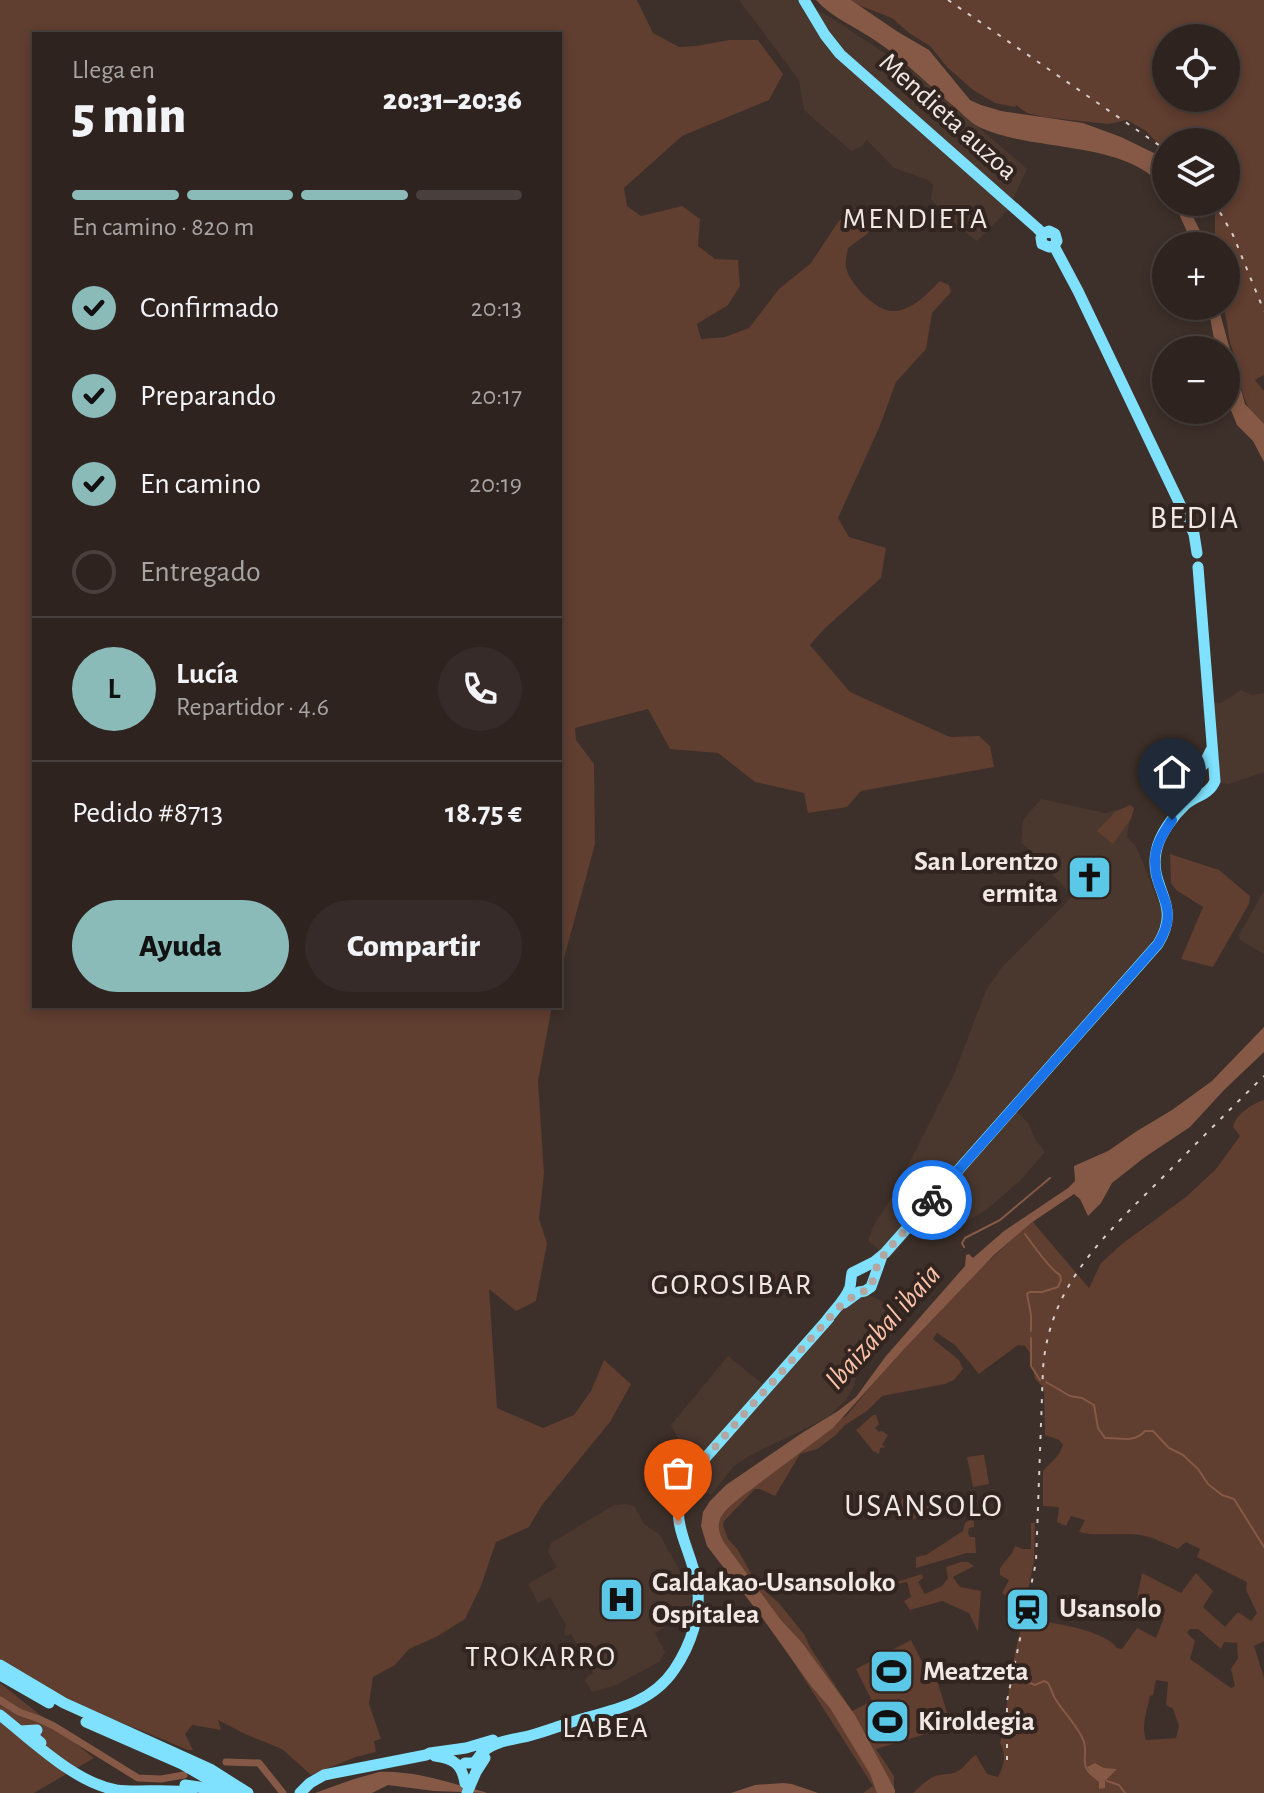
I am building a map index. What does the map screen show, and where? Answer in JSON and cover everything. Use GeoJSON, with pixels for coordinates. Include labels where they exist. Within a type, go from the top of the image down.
{"type":"FeatureCollection","features":[{"type":"Feature","properties":{"kind":"highway","name":"Mendieta auzoa"},"geometry":{"type":"LineString","coordinates":[[804,0],[830,43],[851,63],[1043,234],[1049,231],[1055,234],[1057,241],[1054,246],[1188,521],[1197,553],[1205,561],[1198,567],[1212,745]]}},
{"type":"Feature","properties":{"kind":"highway"},"geometry":{"type":"LineString","coordinates":[[1199,770],[1212,745]]}},
{"type":"Feature","properties":{"kind":"highway"},"geometry":{"type":"LineString","coordinates":[[855,1288],[850,1276],[855,1270],[862,1269],[885,1253],[1158,944],[1166,929],[1168,915],[1156,871],[1156,852],[1164,831],[1186,804],[1213,787],[1212,745]]}},
{"type":"Feature","properties":{"kind":"highway"},"geometry":{"type":"LineString","coordinates":[[1186,804],[1194,773],[1206,769],[1213,775]]}},
{"type":"Feature","properties":{"kind":"highway"},"geometry":{"type":"LineString","coordinates":[[1191,783],[1203,793]]}},
{"type":"Feature","properties":{"kind":"highway"},"geometry":{"type":"LineString","coordinates":[[855,1288],[868,1290],[885,1253]]}},
{"type":"Feature","properties":{"kind":"highway"},"geometry":{"type":"LineString","coordinates":[[862,1269],[869,1271],[873,1280]]}},
{"type":"Feature","properties":{"kind":"highway"},"geometry":{"type":"LineString","coordinates":[[824,1324],[855,1288]]}},
{"type":"Feature","properties":{"kind":"highway"},"geometry":{"type":"LineString","coordinates":[[469,1756],[490,1746],[620,1709],[646,1697],[672,1673],[692,1636],[698,1597],[693,1567],[678,1521],[681,1493],[692,1473],[855,1288]]}},
{"type":"Feature","properties":{"kind":"highway"},"geometry":{"type":"LineString","coordinates":[[0,1665],[74,1708],[201,1765],[248,1793]]}},
{"type":"Feature","properties":{"kind":"highway"},"geometry":{"type":"LineString","coordinates":[[0,1675],[74,1716],[182,1764],[232,1793]]}},
{"type":"Feature","properties":{"kind":"highway"},"geometry":{"type":"LineString","coordinates":[[430,1756],[430,1753],[469,1756],[585,1714],[620,1706],[656,1688]]}},
{"type":"Feature","properties":{"kind":"highway"},"geometry":{"type":"LineString","coordinates":[[0,1718],[20,1731],[37,1730],[33,1736],[62,1759],[65,1766],[112,1791],[191,1785],[215,1793]]}},
{"type":"Feature","properties":{"kind":"highway"},"geometry":{"type":"LineString","coordinates":[[0,1718],[75,1779],[94,1789],[192,1793]]}},
{"type":"Feature","properties":{"kind":"highway"},"geometry":{"type":"LineString","coordinates":[[466,1787],[488,1753],[505,1742]]}},
{"type":"Feature","properties":{"kind":"highway"},"geometry":{"type":"LineString","coordinates":[[300,1793],[324,1775],[430,1756],[456,1762],[462,1770],[466,1787]]}},
{"type":"Feature","properties":{"kind":"highway"},"geometry":{"type":"LineString","coordinates":[[466,1787],[469,1756]]}},
{"type":"Feature","properties":{"kind":"shaded area"},"geometry":{"type":"Polygon","coordinates":[[[0,0],[637,0],[653,33],[679,47],[729,40],[758,40],[783,74],[769,100],[682,136],[624,188],[627,206],[641,216],[682,206],[700,219],[698,246],[715,259],[738,260],[740,286],[728,305],[697,324],[701,339],[725,337],[749,328],[779,289],[811,263],[838,222],[852,209],[869,210],[876,220],[867,234],[848,248],[846,262],[852,280],[872,302],[887,310],[901,310],[920,300],[940,281],[949,285],[951,292],[932,313],[926,349],[896,382],[879,428],[838,518],[849,537],[886,548],[881,578],[810,645],[850,692],[950,737],[979,736],[990,746],[994,767],[861,791],[847,807],[808,813],[804,793],[755,782],[718,753],[670,749],[648,709],[575,728],[576,740],[594,764],[595,844],[562,966],[562,32],[32,32],[32,1008],[552,1008],[538,1081],[544,1173],[539,1219],[547,1243],[536,1301],[516,1311],[489,1289],[497,1408],[543,1428],[574,1415],[591,1391],[604,1360],[631,1384],[610,1422],[542,1505],[529,1527],[496,1542],[481,1586],[465,1619],[409,1649],[395,1665],[373,1677],[369,1704],[381,1739],[374,1741],[376,1752],[311,1775],[282,1749],[218,1720],[221,1730],[192,1725],[185,1734],[193,1750],[188,1750],[41,1686],[0,1659],[0,0]]]}},
{"type":"Feature","properties":{"kind":"shaded area"},"geometry":{"type":"Polygon","coordinates":[[[739,0],[799,0],[919,76],[1027,169],[1008,210],[977,241],[950,220],[931,199],[933,185],[928,180],[894,168],[867,140],[851,151],[804,110],[799,80],[739,0]]]}},
{"type":"Feature","properties":{"kind":"shaded area"},"geometry":{"type":"Polygon","coordinates":[[[816,0],[851,0],[929,50],[970,100],[981,105],[1001,111],[1083,123],[1152,152],[1152,176],[1129,163],[1105,155],[1026,141],[979,127],[896,55],[829,12],[816,0]]]}},
{"type":"Feature","properties":{"kind":"shaded area"},"geometry":{"type":"Polygon","coordinates":[[[845,0],[1264,0],[1264,375],[1255,380],[1264,391],[1264,426],[1249,409],[1243,395],[1240,336],[1229,336],[1226,320],[1240,320],[1240,232],[1215,232],[1215,216],[1240,216],[1240,128],[1152,128],[1152,137],[1127,120],[1108,124],[1027,113],[1016,105],[995,103],[973,90],[948,68],[930,46],[892,18],[845,0]]]}},
{"type":"Feature","properties":{"kind":"shaded area"},"geometry":{"type":"Polygon","coordinates":[[[1180,216],[1193,216],[1201,232],[1187,232],[1180,216]]]}},
{"type":"Feature","properties":{"kind":"shaded area"},"geometry":{"type":"Polygon","coordinates":[[[1211,320],[1222,320],[1226,336],[1213,336],[1211,320]]]}},
{"type":"Feature","properties":{"kind":"shaded area"},"geometry":{"type":"Polygon","coordinates":[[[1240,386],[1245,404],[1264,424],[1264,462],[1253,441],[1237,425],[1240,424],[1240,386]]]}},
{"type":"Feature","properties":{"kind":"shaded area"},"geometry":{"type":"Polygon","coordinates":[[[1241,690],[1252,695],[1264,693],[1264,772],[1229,784],[1219,783],[1204,701],[1221,703],[1241,690]]]}},
{"type":"Feature","properties":{"kind":"shaded area"},"geometry":{"type":"Polygon","coordinates":[[[1041,799],[1105,813],[1132,806],[1127,837],[1136,846],[1164,920],[1158,935],[1010,1105],[1029,1124],[1045,1152],[1019,1182],[986,1210],[934,1240],[918,1225],[890,1258],[868,1241],[873,1226],[892,1197],[955,1072],[986,990],[1002,967],[1073,896],[1021,842],[1023,820],[1041,799]]]}},
{"type":"Feature","properties":{"kind":"shaded area"},"geometry":{"type":"Polygon","coordinates":[[[1130,805],[1134,808],[1131,819],[1113,844],[1097,831],[1115,812],[1130,805]]]}},
{"type":"Feature","properties":{"kind":"shaded area"},"geometry":{"type":"Polygon","coordinates":[[[1170,854],[1219,870],[1250,896],[1249,904],[1213,967],[1181,959],[1203,907],[1176,890],[1171,883],[1170,854]]]}},
{"type":"Feature","properties":{"kind":"shaded area"},"geometry":{"type":"Polygon","coordinates":[[[1264,891],[1264,954],[1240,940],[1239,935],[1264,891]]]}},
{"type":"Feature","properties":{"kind":"shaded area"},"geometry":{"type":"Polygon","coordinates":[[[1264,1027],[1264,1052],[1190,1127],[1112,1183],[1101,1203],[1088,1216],[1074,1194],[1031,1223],[994,1255],[833,1428],[741,1497],[719,1521],[723,1541],[855,1715],[895,1790],[895,1793],[877,1793],[870,1774],[830,1708],[707,1546],[701,1526],[703,1512],[726,1485],[856,1397],[886,1356],[965,1266],[966,1255],[973,1258],[1004,1231],[1068,1188],[1075,1181],[1074,1166],[1108,1151],[1212,1081],[1264,1027]]]}},
{"type":"Feature","properties":{"kind":"shaded area"},"geometry":{"type":"Polygon","coordinates":[[[1264,1100],[1264,1641],[1254,1646],[1264,1678],[1264,1793],[913,1793],[932,1777],[958,1771],[976,1755],[987,1774],[998,1777],[1004,1760],[1000,1743],[1017,1643],[1025,1624],[1046,1622],[1080,1629],[1122,1649],[1137,1628],[1156,1638],[1164,1618],[1137,1598],[1142,1573],[1181,1593],[1196,1573],[1213,1591],[1203,1607],[1225,1627],[1238,1612],[1251,1621],[1257,1613],[1246,1590],[1247,1582],[1197,1557],[1200,1549],[1186,1542],[1178,1549],[1140,1535],[1079,1532],[1085,1520],[1071,1516],[1066,1526],[1057,1522],[1059,1507],[1043,1506],[1043,1471],[1063,1445],[1059,1440],[1045,1435],[1044,1388],[1035,1379],[1030,1353],[1025,1346],[1018,1345],[979,1374],[955,1345],[937,1333],[933,1339],[959,1360],[963,1369],[954,1380],[882,1396],[817,1449],[800,1454],[775,1496],[755,1489],[723,1525],[728,1539],[738,1550],[757,1584],[778,1602],[804,1634],[852,1711],[872,1701],[856,1669],[911,1640],[927,1672],[934,1670],[949,1719],[946,1728],[876,1749],[894,1776],[894,1793],[863,1793],[873,1786],[753,1599],[703,1528],[751,1475],[846,1416],[930,1315],[1032,1221],[1089,1288],[1101,1263],[1186,1197],[1216,1169],[1240,1136],[1233,1127],[1237,1118],[1264,1100]],[[1190,1629],[1187,1633],[1195,1641],[1190,1659],[1231,1688],[1235,1686],[1231,1669],[1238,1658],[1237,1643],[1224,1642],[1221,1649],[1198,1629],[1190,1629]],[[1156,1680],[1145,1718],[1146,1740],[1176,1738],[1179,1726],[1173,1709],[1166,1705],[1168,1682],[1156,1680]]]}},
{"type":"Feature","properties":{"kind":"shaded area"},"geometry":{"type":"Polygon","coordinates":[[[868,1295],[880,1300],[903,1323],[856,1376],[846,1400],[827,1418],[734,1466],[711,1495],[707,1494],[671,1425],[728,1356],[771,1391],[849,1303],[868,1295]]]}},
{"type":"Feature","properties":{"kind":"shaded area"},"geometry":{"type":"Polygon","coordinates":[[[876,1415],[879,1424],[875,1428],[888,1435],[882,1445],[886,1447],[880,1448],[879,1454],[856,1430],[876,1415]]]}},
{"type":"Feature","properties":{"kind":"shaded area"},"geometry":{"type":"Polygon","coordinates":[[[984,1455],[989,1484],[973,1487],[967,1457],[984,1455]]]}},
{"type":"Feature","properties":{"kind":"shaded area"},"geometry":{"type":"Polygon","coordinates":[[[941,1491],[947,1500],[942,1505],[913,1519],[898,1507],[906,1492],[921,1501],[941,1491]]]}},
{"type":"Feature","properties":{"kind":"shaded area","name":"Galdakao-Usansoloko Ospitalea"},"geometry":{"type":"Polygon","coordinates":[[[614,1505],[634,1506],[644,1524],[660,1535],[691,1591],[691,1602],[689,1610],[679,1622],[655,1633],[665,1652],[659,1662],[616,1685],[592,1692],[585,1680],[593,1673],[571,1634],[565,1636],[566,1625],[550,1597],[538,1603],[528,1584],[557,1567],[548,1552],[551,1543],[614,1505]]]}},
{"type":"Feature","properties":{"kind":"shaded area"},"geometry":{"type":"Polygon","coordinates":[[[974,1521],[974,1527],[969,1528],[968,1533],[970,1537],[975,1537],[976,1553],[916,1568],[916,1557],[926,1555],[963,1531],[965,1523],[974,1521]]]}},
{"type":"Feature","properties":{"kind":"shaded area"},"geometry":{"type":"Polygon","coordinates":[[[1031,1523],[1035,1523],[1034,1561],[1026,1599],[1007,1596],[1002,1593],[1009,1580],[1000,1575],[1000,1568],[1015,1546],[1031,1549],[1031,1523]]]}},
{"type":"Feature","properties":{"kind":"shaded area"},"geometry":{"type":"Polygon","coordinates":[[[961,1562],[974,1566],[953,1577],[960,1587],[981,1591],[978,1632],[969,1613],[942,1601],[910,1610],[904,1601],[911,1597],[907,1582],[896,1582],[922,1574],[923,1578],[918,1582],[925,1594],[942,1586],[948,1578],[946,1567],[961,1562]]]}},
{"type":"Feature","properties":{"kind":"shaded area"},"geometry":{"type":"Polygon","coordinates":[[[0,1683],[94,1758],[34,1793],[0,1793],[0,1683]]]}},
{"type":"Feature","properties":{"kind":"shaded area"},"geometry":{"type":"Polygon","coordinates":[[[1095,1763],[1104,1768],[1117,1769],[1105,1781],[1105,1788],[1099,1789],[1099,1782],[1087,1767],[1095,1763]]]}},
{"type":"Feature","properties":{"kind":"shaded area"},"geometry":{"type":"Polygon","coordinates":[[[379,1772],[420,1775],[488,1793],[388,1785],[372,1793],[315,1793],[379,1772]]]}},
{"type":"Feature","properties":{"kind":"shaded area"},"geometry":{"type":"Polygon","coordinates":[[[783,1783],[818,1793],[731,1793],[755,1785],[783,1783]]]}},
{"type":"Feature","properties":{"kind":"waterway"},"geometry":{"type":"LineString","coordinates":[[964,1247],[962,1243],[965,1238],[1000,1220],[1050,1178]]}},
{"type":"Feature","properties":{"kind":"waterway"},"geometry":{"type":"LineString","coordinates":[[1025,1234],[1061,1280],[1058,1287],[1027,1294],[1031,1331]]}},
{"type":"Feature","properties":{"kind":"waterway"},"geometry":{"type":"LineString","coordinates":[[1031,1338],[1031,1366],[1040,1380]]}},
{"type":"Feature","properties":{"kind":"waterway"},"geometry":{"type":"LineString","coordinates":[[1046,1382],[1094,1405],[1098,1428],[1105,1438],[1131,1439],[1145,1431],[1153,1431],[1169,1448],[1183,1455],[1198,1469],[1208,1484],[1222,1495],[1234,1499],[1264,1547]]}},
{"type":"Feature","properties":{"kind":"waterway"},"geometry":{"type":"LineString","coordinates":[[1017,1678],[1035,1685],[1044,1681],[1048,1683],[1082,1736],[1085,1764],[1093,1776]]}},
{"type":"Feature","properties":{"kind":"waterway"},"geometry":{"type":"LineString","coordinates":[[0,1700],[19,1712],[54,1726],[138,1778],[161,1779],[184,1775]]}},
{"type":"Feature","properties":{"kind":"waterway"},"geometry":{"type":"LineString","coordinates":[[226,1762],[259,1763],[283,1793]]}},
{"type":"Feature","properties":{"kind":"waterway"},"geometry":{"type":"LineString","coordinates":[[1107,1781],[1119,1785],[1125,1793]]}},
{"type":"Feature","properties":{"kind":"railway"},"geometry":{"type":"LineString","coordinates":[[948,0],[1152,140]]}},
{"type":"Feature","properties":{"kind":"railway"},"geometry":{"type":"LineString","coordinates":[[1222,216],[1264,311]]}},
{"type":"Feature","properties":{"kind":"railway"},"geometry":{"type":"LineString","coordinates":[[1007,1760],[1007,1701],[1036,1562],[1043,1369],[1056,1311],[1084,1262],[1102,1240],[1264,1076]]}},
{"type":"Feature","properties":{"kind":"way so far"},"geometry":{"type":"LineString","coordinates":[[678,1521],[681,1493],[692,1473],[838,1308],[871,1287],[877,1266],[885,1253],[932,1200]]}},
{"type":"Feature","properties":{"kind":"place","name":"San Lorentzo ermita"},"geometry":{"type":"Point","coordinates":[1089,878]}},
{"type":"Feature","properties":{"kind":"place","name":"Galdakao-Usansoloko Ospitalea"},"geometry":{"type":"Point","coordinates":[621,1599]}},
{"type":"Feature","properties":{"kind":"place","name":"Usansolo"},"geometry":{"type":"Point","coordinates":[1028,1609]}},
{"type":"Feature","properties":{"kind":"place","name":"Meatzeta"},"geometry":{"type":"Point","coordinates":[892,1672]}},
{"type":"Feature","properties":{"kind":"place","name":"Kiroldegia"},"geometry":{"type":"Point","coordinates":[887,1722]}},
{"type":"Feature","properties":{"kind":"district","name":"MENDIETA"},"geometry":{"type":"Point","coordinates":[916,219]}},
{"type":"Feature","properties":{"kind":"district","name":"BEDIA"},"geometry":{"type":"Point","coordinates":[1195,518]}},
{"type":"Feature","properties":{"kind":"district","name":"GOROSIBAR"},"geometry":{"type":"Point","coordinates":[732,1285]}},
{"type":"Feature","properties":{"kind":"district","name":"USANSOLO"},"geometry":{"type":"Point","coordinates":[924,1506]}},
{"type":"Feature","properties":{"kind":"district","name":"TROKARRO"},"geometry":{"type":"Point","coordinates":[541,1657]}},
{"type":"Feature","properties":{"kind":"district","name":"LABEA"},"geometry":{"type":"Point","coordinates":[606,1728]}},
{"type":"Feature","properties":{"kind":"route"},"geometry":{"type":"LineString","coordinates":[[932,1200],[1158,944],[1166,929],[1168,909],[1155,860],[1159,842],[1172,820]]}},
{"type":"Feature","properties":{"kind":"water label","name":"Ibaizabal ibaia"},"geometry":{"type":"Point","coordinates":[883,1327]}}]}
